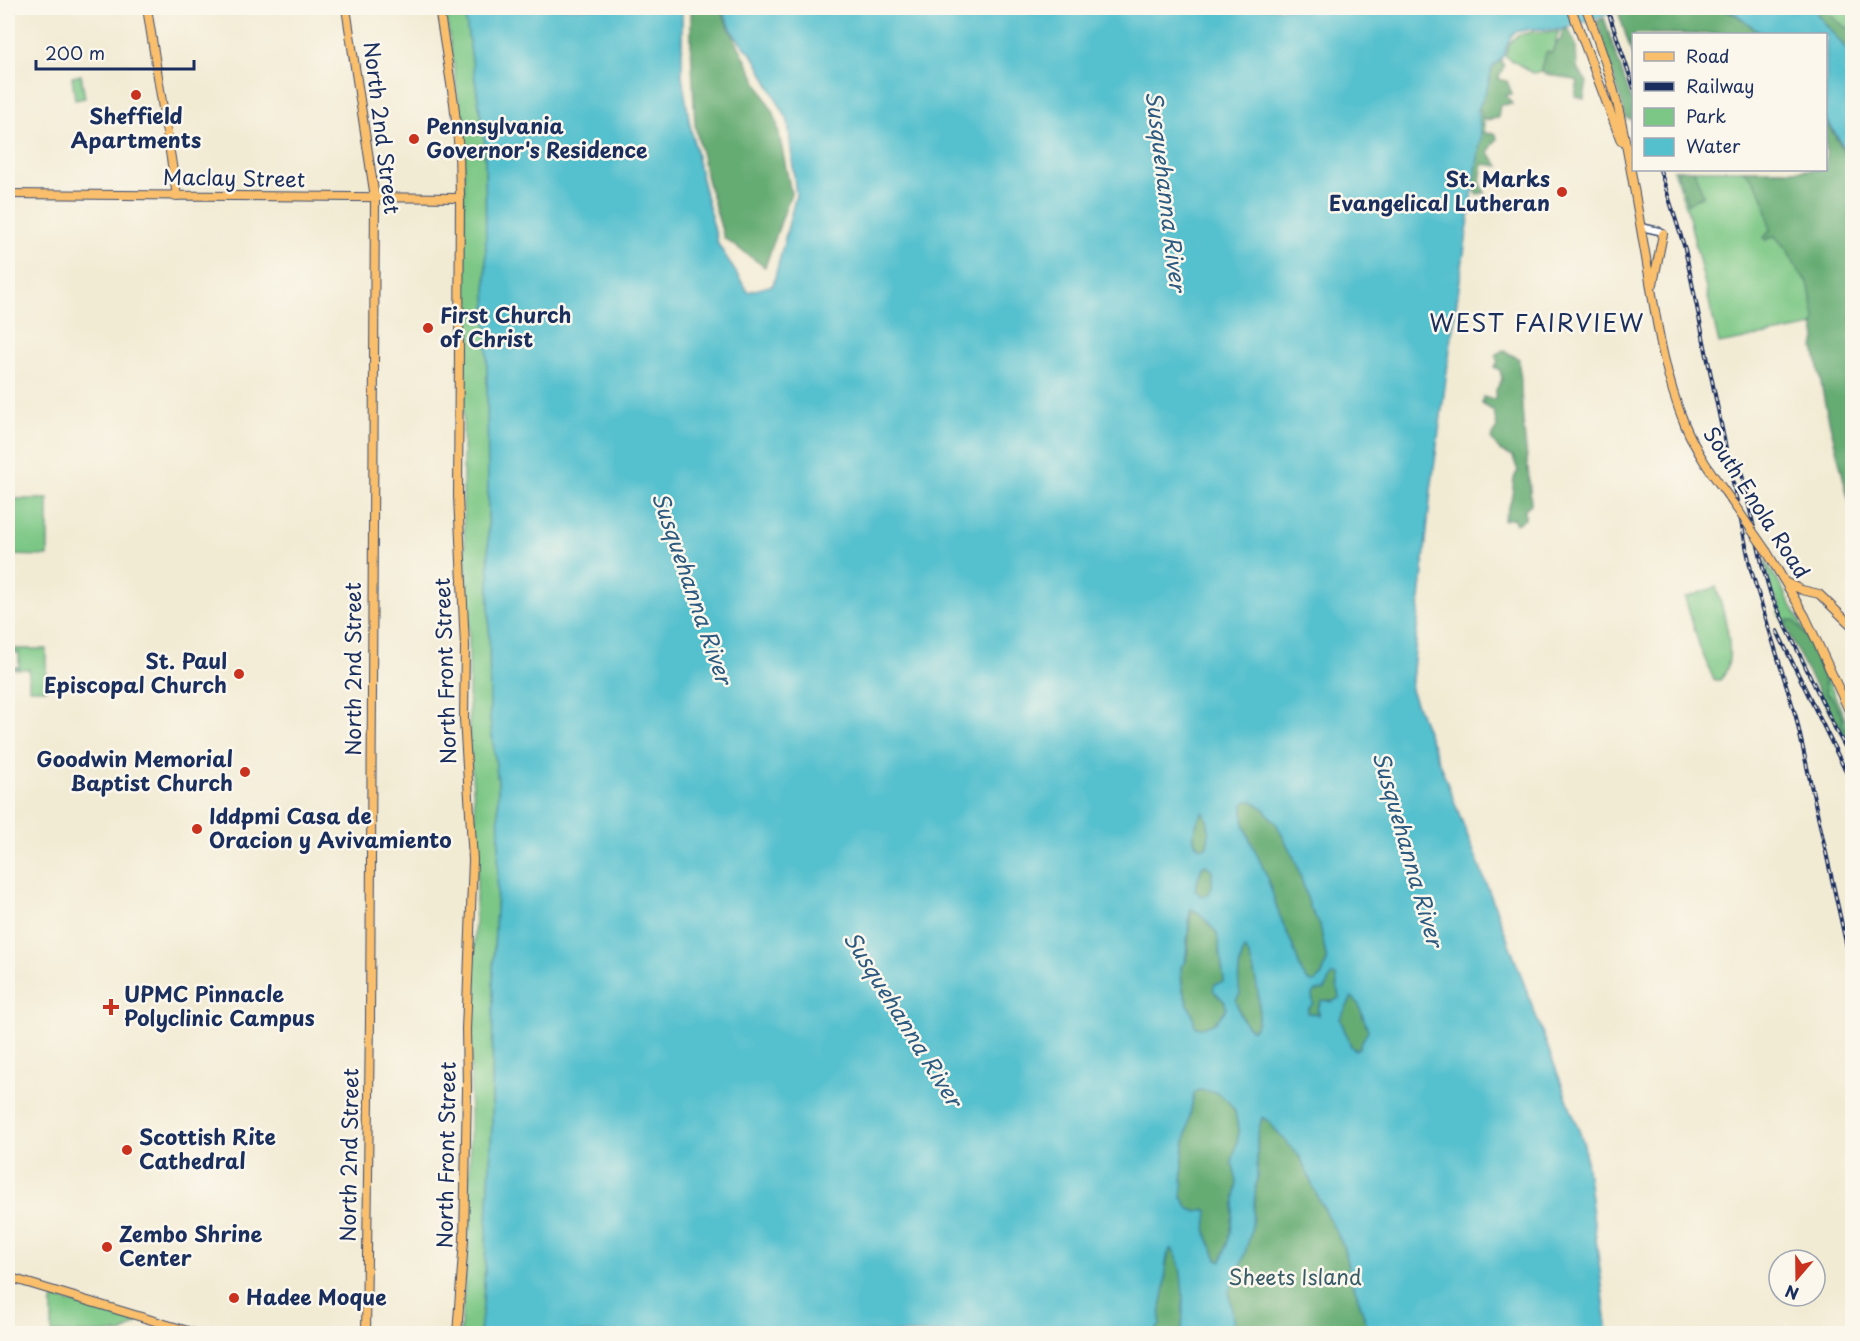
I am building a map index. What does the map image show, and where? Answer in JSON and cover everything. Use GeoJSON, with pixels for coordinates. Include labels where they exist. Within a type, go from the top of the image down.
{"type":"FeatureCollection","features":[{"type":"Feature","properties":{"kind":"main road"},"geometry":{"type":"LineString","coordinates":[[147,8],[177,196]]}},
{"type":"Feature","properties":{"kind":"main road","name":"North 2nd Street"},"geometry":{"type":"LineString","coordinates":[[346,8],[375,198],[366,1334]]}},
{"type":"Feature","properties":{"kind":"main road","name":"North Front Street"},"geometry":{"type":"LineString","coordinates":[[439,8],[459,150],[458,497],[465,646],[464,719],[472,872],[466,1029],[465,1240],[457,1334]]}},
{"type":"Feature","properties":{"kind":"main road","name":"South Enola Road"},"geometry":{"type":"LineString","coordinates":[[1571,8],[1628,159]]}},
{"type":"Feature","properties":{"kind":"main road","name":"South Enola Road"},"geometry":{"type":"LineString","coordinates":[[1586,8],[1613,87],[1663,353],[1680,412],[1700,455],[1786,582],[1815,635],[1852,717]]}},
{"type":"Feature","properties":{"kind":"main road","name":"Maclay Street"},"geometry":{"type":"LineString","coordinates":[[8,194],[460,198]]}},
{"type":"Feature","properties":{"kind":"main road"},"geometry":{"type":"LineString","coordinates":[[1652,288],[1663,234]]}},
{"type":"Feature","properties":{"kind":"main road"},"geometry":{"type":"LineString","coordinates":[[1786,582],[1822,597],[1852,626]]}},
{"type":"Feature","properties":{"kind":"main road"},"geometry":{"type":"LineString","coordinates":[[1795,598],[1812,593]]}},
{"type":"Feature","properties":{"kind":"main road"},"geometry":{"type":"LineString","coordinates":[[8,1278],[198,1334]]}},
{"type":"Feature","properties":{"kind":"street"},"geometry":{"type":"LineString","coordinates":[[1641,227],[1663,234]]}},
{"type":"Feature","properties":{"kind":"green space"},"geometry":{"type":"Polygon","coordinates":[[[445,8],[464,8],[485,144],[490,718],[498,782],[499,846],[493,972],[492,1126],[480,1334],[460,1333],[469,1240],[471,1001],[477,878],[475,812],[469,740],[469,642],[463,505],[464,150],[445,8]]]}},
{"type":"Feature","properties":{"kind":"green space"},"geometry":{"type":"Polygon","coordinates":[[[691,8],[719,8],[776,119],[791,193],[765,267],[724,238],[707,179],[695,125],[691,8]]]}},
{"type":"Feature","properties":{"kind":"green space"},"geometry":{"type":"Polygon","coordinates":[[[1628,8],[1716,8],[1736,15],[1761,33],[1632,33],[1632,54],[1618,11],[1628,8]]]}},
{"type":"Feature","properties":{"kind":"green space"},"geometry":{"type":"Polygon","coordinates":[[[1812,8],[1852,8],[1852,54],[1812,8]]]}},
{"type":"Feature","properties":{"kind":"green space"},"geometry":{"type":"Polygon","coordinates":[[[1812,8],[1822,8],[1846,28],[1852,27],[1852,56],[1812,8]]]}},
{"type":"Feature","properties":{"kind":"green space"},"geometry":{"type":"Polygon","coordinates":[[[1604,18],[1632,102],[1632,120],[1626,118],[1597,21],[1604,18]]]}},
{"type":"Feature","properties":{"kind":"green space"},"geometry":{"type":"Polygon","coordinates":[[[1568,28],[1576,45],[1577,68],[1587,82],[1584,99],[1575,96],[1578,81],[1543,73],[1541,68],[1547,51],[1552,53],[1556,43],[1561,39],[1562,31],[1568,28]]]}},
{"type":"Feature","properties":{"kind":"green space"},"geometry":{"type":"Polygon","coordinates":[[[1533,32],[1559,32],[1546,71],[1532,73],[1505,56],[1514,38],[1533,32]]]}},
{"type":"Feature","properties":{"kind":"green space"},"geometry":{"type":"Polygon","coordinates":[[[1496,53],[1504,66],[1498,79],[1507,81],[1512,94],[1506,95],[1512,104],[1500,105],[1498,118],[1486,120],[1483,117],[1485,133],[1496,134],[1497,139],[1488,152],[1499,166],[1483,164],[1480,181],[1485,193],[1477,194],[1472,182],[1476,119],[1481,112],[1477,107],[1496,53]]]}},
{"type":"Feature","properties":{"kind":"green space"},"geometry":{"type":"Polygon","coordinates":[[[81,75],[85,98],[75,100],[72,77],[81,75]]]}},
{"type":"Feature","properties":{"kind":"green space"},"geometry":{"type":"Polygon","coordinates":[[[1827,120],[1852,161],[1852,319],[1719,344],[1687,209],[1673,171],[1827,171],[1827,120]]]}},
{"type":"Feature","properties":{"kind":"green space"},"geometry":{"type":"Polygon","coordinates":[[[1827,124],[1852,163],[1852,513],[1825,404],[1814,347],[1815,318],[1808,282],[1775,236],[1766,240],[1764,238],[1770,230],[1767,213],[1759,189],[1743,171],[1827,171],[1827,124]]]}},
{"type":"Feature","properties":{"kind":"green space"},"geometry":{"type":"Polygon","coordinates":[[[1676,171],[1694,171],[1703,195],[1688,204],[1676,171]]]}},
{"type":"Feature","properties":{"kind":"green space"},"geometry":{"type":"Polygon","coordinates":[[[1503,350],[1519,359],[1530,489],[1531,504],[1525,509],[1525,519],[1516,524],[1513,518],[1503,520],[1510,505],[1514,479],[1518,471],[1513,457],[1500,451],[1491,439],[1497,427],[1494,411],[1482,404],[1483,397],[1495,399],[1496,390],[1502,379],[1500,370],[1494,367],[1498,362],[1495,355],[1503,350]]]}},
{"type":"Feature","properties":{"kind":"green space"},"geometry":{"type":"Polygon","coordinates":[[[8,499],[48,499],[48,556],[8,555],[8,499]]]}},
{"type":"Feature","properties":{"kind":"green space"},"geometry":{"type":"Polygon","coordinates":[[[1764,559],[1811,645],[1852,738],[1842,724],[1832,698],[1826,693],[1825,681],[1788,620],[1785,625],[1779,613],[1779,603],[1773,596],[1764,559]]]}},
{"type":"Feature","properties":{"kind":"green space"},"geometry":{"type":"Polygon","coordinates":[[[1716,587],[1726,622],[1729,648],[1729,661],[1720,680],[1714,680],[1700,648],[1685,598],[1716,587]]]}},
{"type":"Feature","properties":{"kind":"green space"},"geometry":{"type":"Polygon","coordinates":[[[1788,620],[1794,621],[1800,627],[1815,654],[1826,693],[1832,698],[1843,719],[1842,724],[1852,738],[1852,750],[1805,668],[1785,625],[1788,620]]]}},
{"type":"Feature","properties":{"kind":"green space"},"geometry":{"type":"Polygon","coordinates":[[[13,649],[46,649],[46,689],[29,689],[29,669],[14,669],[14,667],[19,667],[19,653],[13,652],[13,649]]]}},
{"type":"Feature","properties":{"kind":"green space"},"geometry":{"type":"Polygon","coordinates":[[[1253,801],[1263,808],[1277,825],[1296,862],[1310,907],[1320,925],[1327,961],[1322,975],[1315,982],[1308,981],[1302,973],[1266,874],[1250,840],[1243,820],[1243,804],[1253,801]]]}},
{"type":"Feature","properties":{"kind":"green space"},"geometry":{"type":"Polygon","coordinates":[[[1203,812],[1209,834],[1206,847],[1201,848],[1194,841],[1194,831],[1203,812]]]}},
{"type":"Feature","properties":{"kind":"green space"},"geometry":{"type":"Polygon","coordinates":[[[1206,865],[1212,870],[1212,887],[1209,894],[1201,896],[1195,889],[1202,867],[1206,865]]]}},
{"type":"Feature","properties":{"kind":"green space"},"geometry":{"type":"Polygon","coordinates":[[[1192,909],[1199,913],[1217,933],[1224,979],[1216,994],[1225,1002],[1226,1009],[1214,1023],[1202,1027],[1195,1025],[1182,979],[1181,966],[1187,959],[1192,909]]]}},
{"type":"Feature","properties":{"kind":"green space"},"geometry":{"type":"Polygon","coordinates":[[[1244,949],[1247,950],[1250,958],[1258,992],[1259,1014],[1253,1030],[1245,1024],[1235,1000],[1239,994],[1239,972],[1244,949]]]}},
{"type":"Feature","properties":{"kind":"green space"},"geometry":{"type":"Polygon","coordinates":[[[1332,975],[1336,976],[1339,998],[1335,1002],[1325,1000],[1318,1007],[1318,1015],[1308,1013],[1313,1003],[1312,994],[1332,975]]]}},
{"type":"Feature","properties":{"kind":"green space"},"geometry":{"type":"Polygon","coordinates":[[[1352,996],[1358,1003],[1368,1030],[1359,1048],[1355,1050],[1351,1046],[1340,1019],[1352,996]]]}},
{"type":"Feature","properties":{"kind":"green space"},"geometry":{"type":"Polygon","coordinates":[[[1199,1090],[1216,1092],[1229,1102],[1235,1111],[1239,1134],[1232,1162],[1237,1181],[1231,1231],[1222,1261],[1217,1259],[1198,1212],[1189,1209],[1182,1197],[1183,1152],[1194,1093],[1199,1090]]]}},
{"type":"Feature","properties":{"kind":"green space","name":"Sheets Island"},"geometry":{"type":"Polygon","coordinates":[[[1261,1117],[1268,1121],[1300,1157],[1343,1245],[1351,1280],[1369,1333],[1235,1333],[1229,1291],[1251,1232],[1257,1177],[1257,1137],[1261,1117]]]}},
{"type":"Feature","properties":{"kind":"green space"},"geometry":{"type":"Polygon","coordinates":[[[1171,1248],[1176,1255],[1182,1276],[1182,1333],[1155,1334],[1160,1325],[1167,1262],[1171,1248]]]}},
{"type":"Feature","properties":{"kind":"green space"},"geometry":{"type":"Polygon","coordinates":[[[56,1298],[137,1324],[122,1333],[52,1333],[52,1301],[56,1298]]]}},
{"type":"Feature","properties":{"kind":"water","name":"Susquehanna River"},"geometry":{"type":"Polygon","coordinates":[[[464,8],[682,8],[682,76],[701,175],[718,244],[748,292],[773,285],[796,195],[788,121],[754,57],[735,36],[721,8],[1627,8],[1560,30],[1531,29],[1516,32],[1511,36],[1502,58],[1492,68],[1487,89],[1478,109],[1481,136],[1431,491],[1411,690],[1584,1144],[1608,1333],[1369,1333],[1351,1280],[1343,1245],[1300,1157],[1262,1117],[1257,1137],[1257,1177],[1251,1232],[1242,1263],[1229,1291],[1235,1333],[1182,1333],[1181,1276],[1176,1255],[1171,1248],[1166,1262],[1160,1325],[1155,1333],[480,1333],[492,1126],[493,972],[499,846],[498,782],[490,718],[485,144],[464,8]],[[1247,801],[1243,804],[1243,820],[1266,874],[1302,973],[1308,981],[1315,982],[1322,975],[1327,961],[1320,925],[1310,907],[1296,862],[1277,825],[1263,808],[1253,801],[1247,801]],[[1203,812],[1194,831],[1194,841],[1201,848],[1206,847],[1209,829],[1203,812]],[[1206,865],[1202,867],[1195,889],[1201,896],[1209,894],[1212,887],[1212,870],[1206,865]],[[1192,909],[1185,960],[1181,966],[1182,985],[1194,1023],[1196,1027],[1211,1025],[1226,1009],[1225,1002],[1213,990],[1215,984],[1223,982],[1224,979],[1217,933],[1199,913],[1192,909]],[[1244,949],[1241,960],[1240,994],[1236,1000],[1244,1021],[1253,1030],[1259,1014],[1256,980],[1250,958],[1244,949]],[[1332,975],[1324,990],[1312,994],[1313,1004],[1308,1009],[1308,1013],[1318,1015],[1317,1010],[1322,1000],[1332,1002],[1339,998],[1336,976],[1332,975]],[[1352,997],[1340,1019],[1351,1046],[1355,1050],[1359,1048],[1368,1030],[1358,1003],[1352,997]],[[1199,1090],[1194,1093],[1183,1152],[1182,1197],[1189,1209],[1198,1212],[1204,1209],[1208,1211],[1206,1233],[1217,1259],[1222,1261],[1231,1231],[1237,1181],[1232,1162],[1239,1134],[1235,1111],[1229,1102],[1216,1092],[1199,1090]]]}},
{"type":"Feature","properties":{"kind":"water"},"geometry":{"type":"Polygon","coordinates":[[[1720,8],[1812,8],[1852,56],[1852,161],[1827,120],[1827,33],[1761,33],[1736,14],[1720,8]]]}},
{"type":"Feature","properties":{"kind":"railway"},"geometry":{"type":"LineString","coordinates":[[1607,8],[1632,82]]}},
{"type":"Feature","properties":{"kind":"railway"},"geometry":{"type":"LineString","coordinates":[[1660,171],[1685,249],[1751,570],[1796,717],[1852,970]]}},
{"type":"Feature","properties":{"kind":"railway"},"geometry":{"type":"LineString","coordinates":[[1739,461],[1771,595],[1852,759]]}},
{"type":"Feature","properties":{"kind":"railway"},"geometry":{"type":"LineString","coordinates":[[1777,631],[1852,784]]}},
{"type":"Feature","properties":{"kind":"place","name":"Sheffield Apartments"},"geometry":{"type":"Point","coordinates":[136,95]}},
{"type":"Feature","properties":{"kind":"place","name":"Pennsylvania Governor's Residence"},"geometry":{"type":"Point","coordinates":[414,139]}},
{"type":"Feature","properties":{"kind":"place","name":"St. Marks Evangelical Lutheran"},"geometry":{"type":"Point","coordinates":[1562,192]}},
{"type":"Feature","properties":{"kind":"place","name":"First Church of Christ"},"geometry":{"type":"Point","coordinates":[428,328]}},
{"type":"Feature","properties":{"kind":"place","name":"St. Paul Episcopal Church"},"geometry":{"type":"Point","coordinates":[239,674]}},
{"type":"Feature","properties":{"kind":"place","name":"Goodwin Memorial Baptist Church"},"geometry":{"type":"Point","coordinates":[245,772]}},
{"type":"Feature","properties":{"kind":"place","name":"Iddpmi Casa de Oracion y Avivamiento"},"geometry":{"type":"Point","coordinates":[197,829]}},
{"type":"Feature","properties":{"kind":"place","name":"UPMC Pinnacle Polyclinic Campus"},"geometry":{"type":"Point","coordinates":[111,1007]}},
{"type":"Feature","properties":{"kind":"place","name":"Scottish Rite Cathedral"},"geometry":{"type":"Point","coordinates":[127,1150]}},
{"type":"Feature","properties":{"kind":"place","name":"Zembo Shrine Center"},"geometry":{"type":"Point","coordinates":[107,1247]}},
{"type":"Feature","properties":{"kind":"place","name":"Hadee Moque"},"geometry":{"type":"Point","coordinates":[234,1298]}},
{"type":"Feature","properties":{"kind":"district","name":"WEST FAIRVIEW"},"geometry":{"type":"Point","coordinates":[1537,324]}}]}
